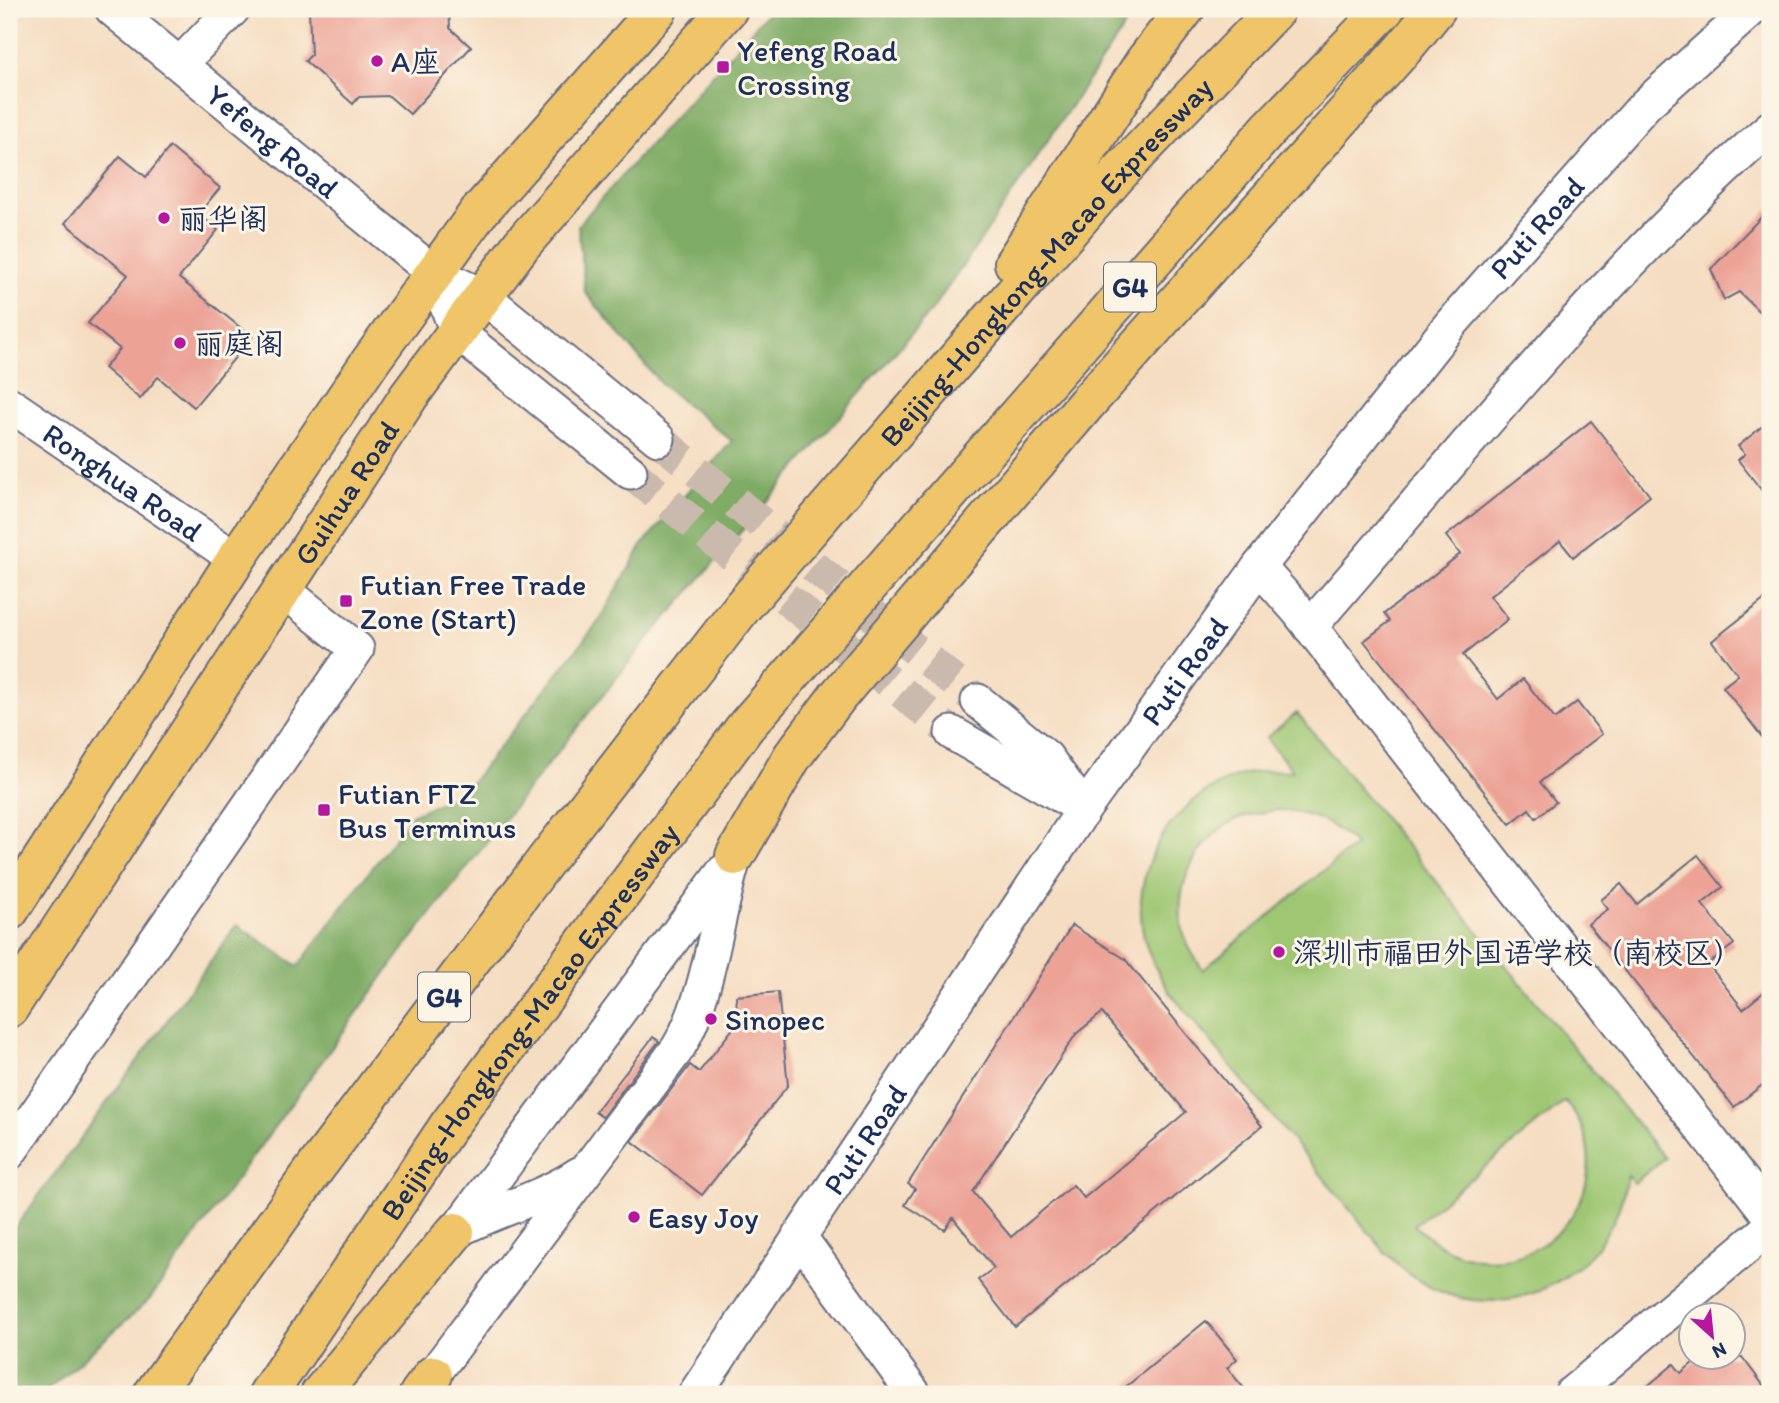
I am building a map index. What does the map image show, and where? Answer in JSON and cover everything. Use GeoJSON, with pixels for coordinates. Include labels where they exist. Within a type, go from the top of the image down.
{"type":"FeatureCollection","features":[{"type":"Feature","properties":{"kind":"main road","name":"Guihua Road"},"geometry":{"type":"LineString","coordinates":[[9,911],[236,559],[434,273],[478,213],[658,9]]}},
{"type":"Feature","properties":{"kind":"main road","name":"Guihua Road"},"geometry":{"type":"LineString","coordinates":[[9,1007],[409,396],[523,244],[728,9]]}},
{"type":"Feature","properties":{"kind":"main road"},"geometry":{"type":"LineString","coordinates":[[942,374],[1145,61],[1185,9]]}},
{"type":"Feature","properties":{"kind":"main road","name":"Beijing-Hongkong-Macao Expressway"},"geometry":{"type":"LineString","coordinates":[[153,1394],[314,1170],[529,883],[743,607],[942,374],[1118,174],[1276,9]]}},
{"type":"Feature","properties":{"kind":"main road","name":"Beijing-Hongkong-Macao Expressway"},"geometry":{"type":"LineString","coordinates":[[268,1394],[449,1125],[746,726],[1269,129],[1385,9]]}},
{"type":"Feature","properties":{"kind":"main road"},"geometry":{"type":"LineString","coordinates":[[735,856],[792,757],[838,696],[1086,404],[1436,9]]}},
{"type":"Feature","properties":{"kind":"main road"},"geometry":{"type":"LineString","coordinates":[[320,1394],[455,1232]]}},
{"type":"Feature","properties":{"kind":"street","name":"Yefeng Road"},"geometry":{"type":"LineString","coordinates":[[112,9],[434,273],[484,296],[658,439]]}},
{"type":"Feature","properties":{"kind":"street"},"geometry":{"type":"LineString","coordinates":[[180,64],[233,9]]}},
{"type":"Feature","properties":{"kind":"street","name":"Puti Road"},"geometry":{"type":"LineString","coordinates":[[695,1394],[1084,808],[1259,567],[1450,325],[1645,105],[1752,9]]}},
{"type":"Feature","properties":{"kind":"street"},"geometry":{"type":"LineString","coordinates":[[1310,627],[1592,301],[1770,128]]}},
{"type":"Feature","properties":{"kind":"street","name":"Yefeng Road"},"geometry":{"type":"LineString","coordinates":[[434,273],[457,332],[630,472]]}},
{"type":"Feature","properties":{"kind":"street","name":"Ronghua Road"},"geometry":{"type":"LineString","coordinates":[[9,404],[236,559]]}},
{"type":"Feature","properties":{"kind":"street"},"geometry":{"type":"LineString","coordinates":[[1259,567],[1310,627],[1770,1216]]}},
{"type":"Feature","properties":{"kind":"street"},"geometry":{"type":"LineString","coordinates":[[9,1153],[357,649],[282,589]]}},
{"type":"Feature","properties":{"kind":"street"},"geometry":{"type":"LineString","coordinates":[[978,701],[1046,757],[1084,808]]}},
{"type":"Feature","properties":{"kind":"street"},"geometry":{"type":"LineString","coordinates":[[952,733],[1084,808]]}},
{"type":"Feature","properties":{"kind":"street"},"geometry":{"type":"LineString","coordinates":[[426,1385],[686,1035],[698,1003],[735,856]]}},
{"type":"Feature","properties":{"kind":"street"},"geometry":{"type":"LineString","coordinates":[[455,1232],[735,856]]}},
{"type":"Feature","properties":{"kind":"street"},"geometry":{"type":"LineString","coordinates":[[455,1232],[487,1215],[560,1186],[591,1166]]}},
{"type":"Feature","properties":{"kind":"street"},"geometry":{"type":"LineString","coordinates":[[1571,1394],[1770,1227]]}},
{"type":"Feature","properties":{"kind":"street"},"geometry":{"type":"LineString","coordinates":[[800,1236],[914,1394]]}},
{"type":"Feature","properties":{"kind":"green space"},"geometry":{"type":"Polygon","coordinates":[[[771,9],[1136,9],[932,310],[638,651],[518,802],[399,955],[149,1300],[43,1394],[9,1394],[9,1236],[237,925],[298,966],[413,814],[464,792],[599,621],[643,544],[732,441],[661,384],[585,292],[578,225],[771,9]]]}},
{"type":"Feature","properties":{"kind":"green space"},"geometry":{"type":"Polygon","coordinates":[[[1297,713],[1665,1158],[1634,1183],[1627,1175],[1619,1208],[1604,1237],[1583,1262],[1558,1281],[1529,1295],[1497,1301],[1465,1299],[1432,1288],[1407,1272],[1385,1252],[1171,994],[1156,968],[1145,941],[1141,914],[1143,887],[1150,861],[1161,838],[1177,816],[1197,798],[1220,784],[1245,774],[1293,771],[1266,738],[1297,713]],[[1277,810],[1245,816],[1221,829],[1198,853],[1190,867],[1181,898],[1183,931],[1203,970],[1355,845],[1329,824],[1300,813],[1277,810]],[[1565,1101],[1414,1225],[1452,1252],[1491,1260],[1526,1253],[1556,1234],[1577,1206],[1588,1173],[1585,1136],[1565,1101]]]}},
{"type":"Feature","properties":{"kind":"building","name":"A座"},"geometry":{"type":"Polygon","coordinates":[[[309,9],[449,9],[450,28],[471,47],[410,114],[389,96],[359,97],[353,104],[305,61],[311,55],[309,9]]]}},
{"type":"Feature","properties":{"kind":"building"},"geometry":{"type":"Polygon","coordinates":[[[170,147],[220,188],[198,214],[218,230],[179,278],[252,337],[194,407],[158,377],[140,399],[104,368],[120,349],[88,323],[128,275],[65,223],[120,156],[146,177],[170,147]]]}},
{"type":"Feature","properties":{"kind":"building"},"geometry":{"type":"Polygon","coordinates":[[[1770,208],[1770,322],[1739,292],[1724,300],[1711,269],[1770,208]]]}},
{"type":"Feature","properties":{"kind":"building"},"geometry":{"type":"Polygon","coordinates":[[[1770,420],[1770,501],[1738,460],[1745,454],[1738,446],[1770,420]]]}},
{"type":"Feature","properties":{"kind":"building"},"geometry":{"type":"Polygon","coordinates":[[[1591,421],[1650,496],[1573,557],[1560,541],[1490,596],[1508,619],[1463,655],[1498,699],[1523,679],[1555,719],[1577,702],[1602,734],[1540,782],[1556,802],[1536,818],[1529,809],[1510,824],[1364,641],[1390,621],[1384,614],[1460,554],[1446,536],[1591,421]]]}},
{"type":"Feature","properties":{"kind":"building"},"geometry":{"type":"Polygon","coordinates":[[[1770,595],[1770,747],[1723,687],[1738,675],[1712,641],[1770,595]]]}},
{"type":"Feature","properties":{"kind":"building"},"geometry":{"type":"Polygon","coordinates":[[[1698,855],[1723,887],[1702,904],[1734,944],[1708,964],[1743,1009],[1770,987],[1770,1079],[1734,1107],[1588,924],[1608,909],[1601,900],[1621,884],[1637,904],[1698,855]]]}},
{"type":"Feature","properties":{"kind":"building"},"geometry":{"type":"Polygon","coordinates":[[[1072,925],[1125,959],[1262,1126],[1015,1327],[978,1280],[994,1268],[953,1218],[945,1230],[905,1205],[915,1189],[908,1184],[1072,925]],[[1102,1013],[1076,1034],[973,1192],[1011,1237],[1073,1185],[1084,1198],[1186,1112],[1102,1013]]]}},
{"type":"Feature","properties":{"kind":"building"},"geometry":{"type":"Polygon","coordinates":[[[778,992],[788,1085],[702,1195],[632,1141],[690,1065],[699,1072],[738,1022],[736,996],[778,992]]]}},
{"type":"Feature","properties":{"kind":"building"},"geometry":{"type":"Polygon","coordinates":[[[653,1037],[659,1041],[602,1117],[595,1112],[653,1037]]]}},
{"type":"Feature","properties":{"kind":"building"},"geometry":{"type":"Polygon","coordinates":[[[1206,1321],[1237,1359],[1227,1368],[1249,1394],[1117,1394],[1206,1321]]]}},
{"type":"Feature","properties":{"kind":"building"},"geometry":{"type":"Polygon","coordinates":[[[1674,1364],[1681,1373],[1748,1372],[1748,1365],[1770,1394],[1638,1394],[1674,1364]]]}},
{"type":"Feature","properties":{"kind":"tunnel"},"geometry":{"type":"LineString","coordinates":[[658,439],[978,701]]}},
{"type":"Feature","properties":{"kind":"tunnel"},"geometry":{"type":"LineString","coordinates":[[630,472],[952,733]]}},
{"type":"Feature","properties":{"kind":"place","name":"A座"},"geometry":{"type":"Point","coordinates":[377,61]}},
{"type":"Feature","properties":{"kind":"place","name":"Yefeng Road Crossing"},"geometry":{"type":"Point","coordinates":[723,67]}},
{"type":"Feature","properties":{"kind":"place","name":"丽华阁"},"geometry":{"type":"Point","coordinates":[164,218]}},
{"type":"Feature","properties":{"kind":"place","name":"丽庭阁"},"geometry":{"type":"Point","coordinates":[180,343]}},
{"type":"Feature","properties":{"kind":"place","name":"Futian Free Trade Zone (Start)"},"geometry":{"type":"Point","coordinates":[346,601]}},
{"type":"Feature","properties":{"kind":"place","name":"Futian FTZ Bus Terminus"},"geometry":{"type":"Point","coordinates":[324,810]}},
{"type":"Feature","properties":{"kind":"place","name":"深圳市福田外国语学校（南校区）"},"geometry":{"type":"Point","coordinates":[1279,952]}},
{"type":"Feature","properties":{"kind":"place","name":"Sinopec"},"geometry":{"type":"Point","coordinates":[711,1019]}},
{"type":"Feature","properties":{"kind":"place","name":"Easy Joy"},"geometry":{"type":"Point","coordinates":[634,1217]}}]}
